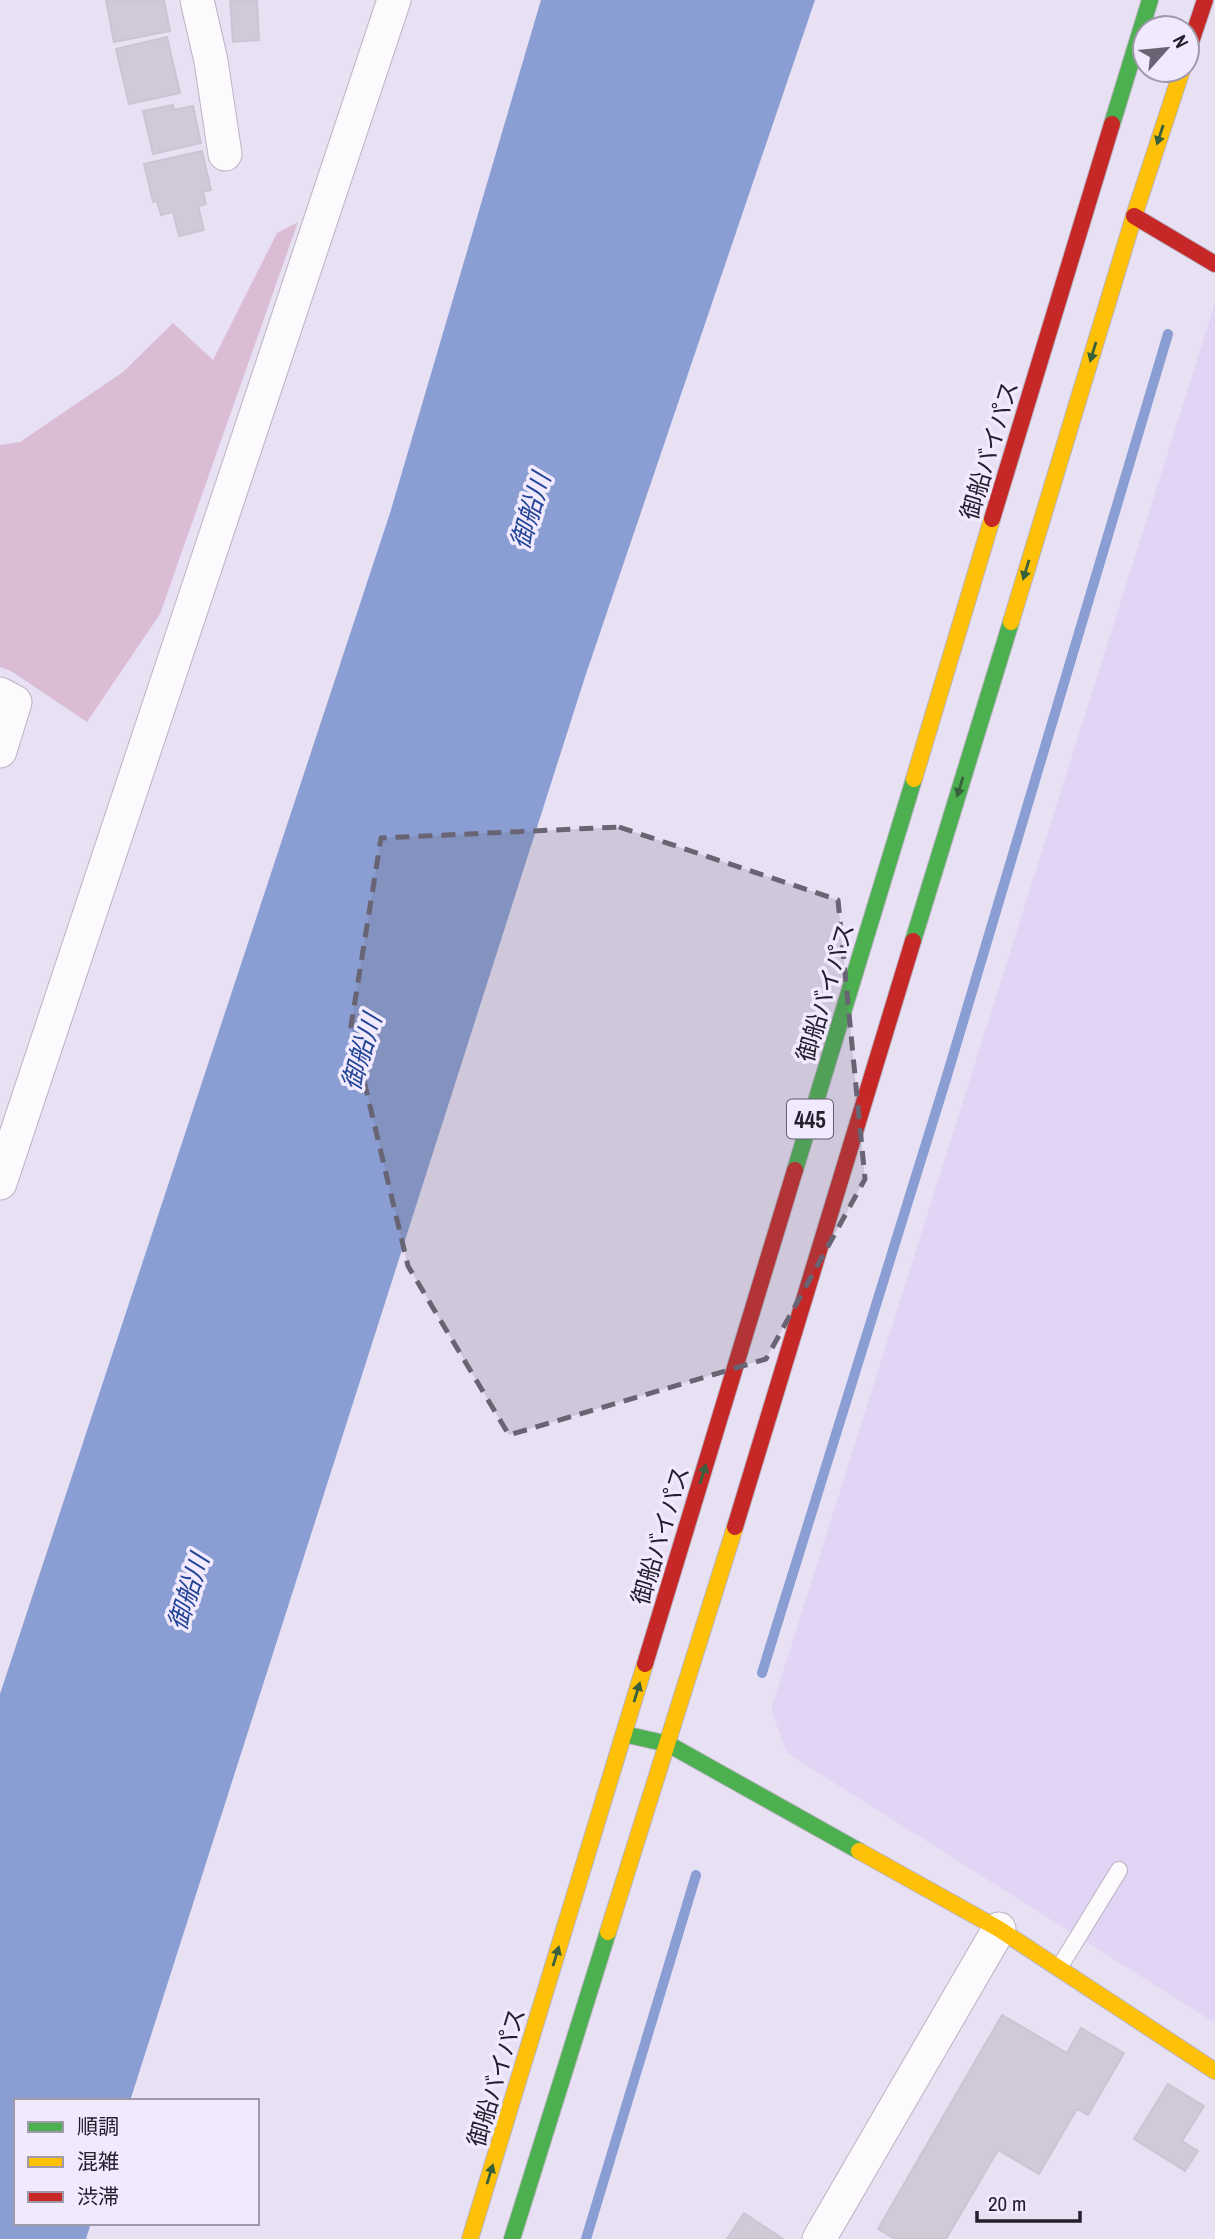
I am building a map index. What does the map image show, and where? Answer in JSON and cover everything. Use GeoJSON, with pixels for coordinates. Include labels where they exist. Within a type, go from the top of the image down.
{"type":"FeatureCollection","features":[{"type":"Feature","properties":{"kind":"main road","name":"御船バイパス"},"geometry":{"type":"LineString","coordinates":[[470,2239],[1150,0]]}},
{"type":"Feature","properties":{"kind":"main road","name":"445"},"geometry":{"type":"LineString","coordinates":[[512,2239],[668,1744],[1134,216],[1177,84]]}},
{"type":"Feature","properties":{"kind":"main road"},"geometry":{"type":"LineString","coordinates":[[1134,216],[1215,264]]}},
{"type":"Feature","properties":{"kind":"main road"},"geometry":{"type":"LineString","coordinates":[[624,1734],[668,1744],[999,1929],[1215,2071]]}},
{"type":"Feature","properties":{"kind":"street"},"geometry":{"type":"LineString","coordinates":[[197,0],[211,61],[225,154]]}},
{"type":"Feature","properties":{"kind":"street"},"geometry":{"type":"LineString","coordinates":[[0,1183],[394,0]]}},
{"type":"Feature","properties":{"kind":"street"},"geometry":{"type":"LineString","coordinates":[[0,694],[15,702],[0,751]]}},
{"type":"Feature","properties":{"kind":"street"},"geometry":{"type":"LineString","coordinates":[[819,2239],[999,1929]]}},
{"type":"Feature","properties":{"kind":"lane"},"geometry":{"type":"LineString","coordinates":[[1059,1968],[1119,1870]]}},
{"type":"Feature","properties":{"kind":"highlighted area"},"geometry":{"type":"Polygon","coordinates":[[[619,827],[838,900],[865,1179],[766,1359],[509,1435],[408,1266],[351,1026],[381,838],[619,827]]]}},
{"type":"Feature","properties":{"kind":"shaded area"},"geometry":{"type":"Polygon","coordinates":[[[298,222],[160,614],[87,722],[11,671],[0,667],[0,445],[20,442],[123,372],[173,323],[213,360],[277,233],[298,222]]]}},
{"type":"Feature","properties":{"kind":"shaded area"},"geometry":{"type":"Polygon","coordinates":[[[1215,303],[1215,2023],[787,1753],[771,1710],[1215,303]]]}},
{"type":"Feature","properties":{"kind":"water","name":"御船川"},"geometry":{"type":"Polygon","coordinates":[[[541,0],[815,0],[585,677],[131,2099],[14,2099],[14,2225],[90,2225],[86,2239],[0,2239],[0,1694],[390,513],[541,0]]]}},
{"type":"Feature","properties":{"kind":"building"},"geometry":{"type":"Polygon","coordinates":[[[106,0],[164,0],[170,31],[114,42],[106,0]]]}},
{"type":"Feature","properties":{"kind":"building"},"geometry":{"type":"Polygon","coordinates":[[[230,0],[257,0],[259,40],[233,42],[230,0]]]}},
{"type":"Feature","properties":{"kind":"building"},"geometry":{"type":"Polygon","coordinates":[[[167,37],[180,93],[129,104],[116,49],[167,37]]]}},
{"type":"Feature","properties":{"kind":"building"},"geometry":{"type":"Polygon","coordinates":[[[173,105],[174,110],[193,106],[201,143],[153,154],[143,111],[173,105]]]}},
{"type":"Feature","properties":{"kind":"building"},"geometry":{"type":"Polygon","coordinates":[[[202,151],[211,190],[203,192],[206,204],[198,206],[204,230],[179,236],[173,212],[161,215],[157,201],[153,202],[144,164],[202,151]]]}},
{"type":"Feature","properties":{"kind":"building"},"geometry":{"type":"Polygon","coordinates":[[[1002,2015],[1067,2053],[1081,2028],[1124,2053],[1088,2115],[1077,2109],[1039,2174],[998,2150],[946,2239],[895,2239],[878,2229],[1002,2015]]]}},
{"type":"Feature","properties":{"kind":"building"},"geometry":{"type":"Polygon","coordinates":[[[1168,2084],[1204,2106],[1182,2141],[1198,2151],[1185,2171],[1134,2139],[1168,2084]]]}},
{"type":"Feature","properties":{"kind":"building"},"geometry":{"type":"Polygon","coordinates":[[[744,2213],[783,2239],[727,2239],[744,2213]]]}},
{"type":"Feature","properties":{"kind":"waterway"},"geometry":{"type":"LineString","coordinates":[[762,1673],[946,1079],[1168,334]]}},
{"type":"Feature","properties":{"kind":"waterway"},"geometry":{"type":"LineString","coordinates":[[586,2239],[696,1875]]}},
{"type":"Feature","properties":{"kind":"traffic: fast"},"geometry":{"type":"LineString","coordinates":[[1112,124],[1150,0]]}},
{"type":"Feature","properties":{"kind":"traffic: fast"},"geometry":{"type":"LineString","coordinates":[[913,941],[1011,622]]}},
{"type":"Feature","properties":{"kind":"traffic: fast"},"geometry":{"type":"LineString","coordinates":[[795,1170],[914,779]]}},
{"type":"Feature","properties":{"kind":"traffic: fast"},"geometry":{"type":"LineString","coordinates":[[624,1734],[668,1744],[859,1851]]}},
{"type":"Feature","properties":{"kind":"traffic: fast"},"geometry":{"type":"LineString","coordinates":[[512,2239],[608,1932]]}},
{"type":"Feature","properties":{"kind":"traffic: slow"},"geometry":{"type":"LineString","coordinates":[[1011,622],[1134,216],[1177,84]]}},
{"type":"Feature","properties":{"kind":"traffic: slow"},"geometry":{"type":"LineString","coordinates":[[914,779],[992,519]]}},
{"type":"Feature","properties":{"kind":"traffic: slow"},"geometry":{"type":"LineString","coordinates":[[608,1932],[735,1527]]}},
{"type":"Feature","properties":{"kind":"traffic: slow"},"geometry":{"type":"LineString","coordinates":[[470,2239],[645,1664]]}},
{"type":"Feature","properties":{"kind":"traffic: slow"},"geometry":{"type":"LineString","coordinates":[[859,1851],[999,1929],[1215,2071]]}},
{"type":"Feature","properties":{"kind":"traffic: jam"},"geometry":{"type":"LineString","coordinates":[[1200,14],[1205,0]]}},
{"type":"Feature","properties":{"kind":"traffic: jam"},"geometry":{"type":"LineString","coordinates":[[992,519],[1112,124]]}},
{"type":"Feature","properties":{"kind":"traffic: jam"},"geometry":{"type":"LineString","coordinates":[[1134,216],[1215,264]]}},
{"type":"Feature","properties":{"kind":"traffic: jam"},"geometry":{"type":"LineString","coordinates":[[735,1527],[913,941]]}},
{"type":"Feature","properties":{"kind":"traffic: jam"},"geometry":{"type":"LineString","coordinates":[[645,1664],[795,1170]]}}]}
